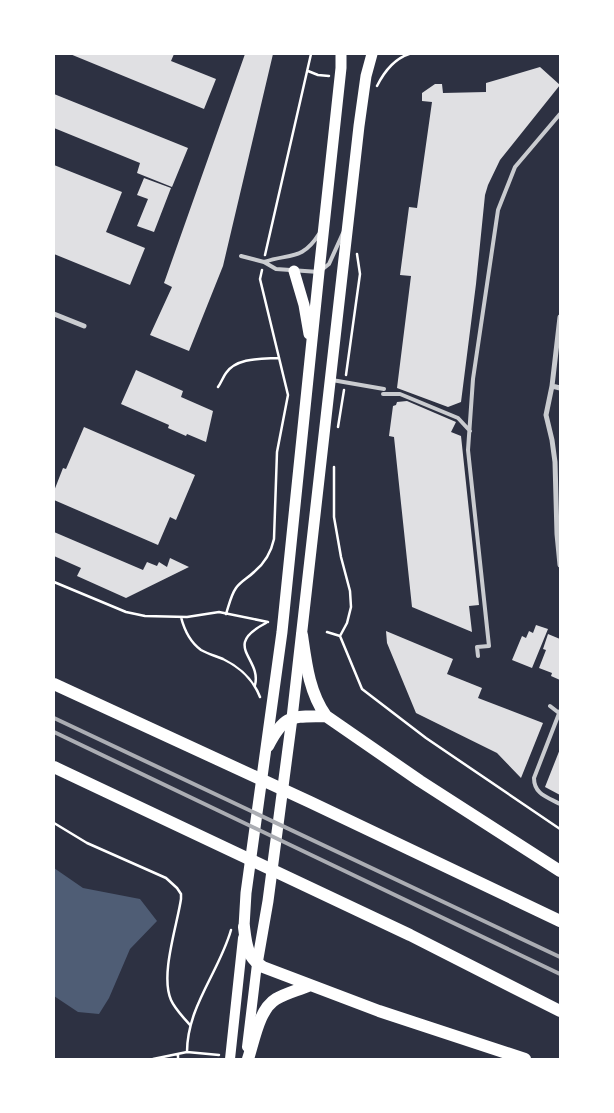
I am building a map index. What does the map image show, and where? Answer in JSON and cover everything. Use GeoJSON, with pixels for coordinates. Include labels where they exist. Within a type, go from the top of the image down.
{"type":"FeatureCollection","features":[{"type":"Feature","properties":{"kind":"highway"},"geometry":{"type":"LineString","coordinates":[[302,635],[311,685],[326,716],[420,781],[560,871]]}},
{"type":"Feature","properties":{"kind":"highway"},"geometry":{"type":"LineString","coordinates":[[54,684],[310,802],[560,921]]}},
{"type":"Feature","properties":{"kind":"highway"},"geometry":{"type":"LineString","coordinates":[[267,751],[282,723],[292,718],[326,716]]}},
{"type":"Feature","properties":{"kind":"highway"},"geometry":{"type":"LineString","coordinates":[[54,768],[402,931],[560,1011]]}},
{"type":"Feature","properties":{"kind":"highway"},"geometry":{"type":"LineString","coordinates":[[238,927],[247,950],[257,964],[380,1012],[525,1059]]}},
{"type":"Feature","properties":{"kind":"highway"},"geometry":{"type":"LineString","coordinates":[[247,1059],[262,1016],[268,1006],[276,999],[310,985]]}},
{"type":"Feature","properties":{"kind":"main road"},"geometry":{"type":"LineString","coordinates":[[225,1057],[238,927],[246,893],[282,632],[341,54]]}},
{"type":"Feature","properties":{"kind":"main road"},"geometry":{"type":"LineString","coordinates":[[247,1059],[257,964],[268,901],[292,718],[292,700],[302,635],[366,76],[372,54]]}},
{"type":"Feature","properties":{"kind":"main road"},"geometry":{"type":"LineString","coordinates":[[294,271],[304,305],[311,350]]}},
{"type":"Feature","properties":{"kind":"street"},"geometry":{"type":"LineString","coordinates":[[54,314],[84,326]]}},
{"type":"Feature","properties":{"kind":"street"},"geometry":{"type":"LineString","coordinates":[[560,317],[552,386],[546,415],[555,462],[557,534],[560,564]]}},
{"type":"Feature","properties":{"kind":"street"},"geometry":{"type":"LineString","coordinates":[[552,386],[560,388]]}},
{"type":"Feature","properties":{"kind":"lane"},"geometry":{"type":"LineString","coordinates":[[478,656],[477,647],[489,646],[468,450],[473,379],[498,210],[515,168],[560,114]]}},
{"type":"Feature","properties":{"kind":"lane"},"geometry":{"type":"LineString","coordinates":[[240,256],[264,262],[276,269],[319,272],[329,264],[348,222]]}},
{"type":"Feature","properties":{"kind":"lane"},"geometry":{"type":"LineString","coordinates":[[264,262],[308,250],[324,228]]}},
{"type":"Feature","properties":{"kind":"lane"},"geometry":{"type":"LineString","coordinates":[[330,379],[400,394],[458,418],[470,431]]}},
{"type":"Feature","properties":{"kind":"lane"},"geometry":{"type":"LineString","coordinates":[[550,706],[560,712],[534,778],[534,786],[539,792],[560,804]]}},
{"type":"Feature","properties":{"kind":"path"},"geometry":{"type":"LineString","coordinates":[[376,88],[389,67],[400,57],[408,54]]}},
{"type":"Feature","properties":{"kind":"path"},"geometry":{"type":"LineString","coordinates":[[338,430],[360,274],[356,246]]}},
{"type":"Feature","properties":{"kind":"path"},"geometry":{"type":"LineString","coordinates":[[218,387],[226,372],[238,363],[248,360],[279,358]]}},
{"type":"Feature","properties":{"kind":"path"},"geometry":{"type":"LineString","coordinates":[[226,614],[235,589],[260,567],[271,552],[274,539],[277,452]]}},
{"type":"Feature","properties":{"kind":"path"},"geometry":{"type":"LineString","coordinates":[[334,463],[334,517],[352,607],[340,636]]}},
{"type":"Feature","properties":{"kind":"path"},"geometry":{"type":"LineString","coordinates":[[54,582],[126,612],[145,616],[181,617],[219,612],[268,622],[253,630],[244,644],[245,651],[257,676],[256,685],[237,667],[201,650],[192,641],[184,628],[181,617]]}},
{"type":"Feature","properties":{"kind":"path"},"geometry":{"type":"LineString","coordinates":[[327,632],[340,636]]}},
{"type":"Feature","properties":{"kind":"path"},"geometry":{"type":"LineString","coordinates":[[340,636],[362,689],[426,738],[560,829]]}},
{"type":"Feature","properties":{"kind":"path"},"geometry":{"type":"LineString","coordinates":[[54,823],[87,843],[166,878],[177,888],[181,899],[167,981],[172,1000],[190,1025]]}},
{"type":"Feature","properties":{"kind":"path"},"geometry":{"type":"LineString","coordinates":[[187,1052],[187,1038],[196,1009],[238,927]]}},
{"type":"Feature","properties":{"kind":"path"},"geometry":{"type":"LineString","coordinates":[[153,1059],[187,1052],[225,1057]]}},
{"type":"Feature","properties":{"kind":"path"},"geometry":{"type":"LineString","coordinates":[[178,1054],[178,1059]]}},
{"type":"Feature","properties":{"kind":"water"},"geometry":{"type":"Polygon","coordinates":[[[54,868],[83,888],[140,899],[157,921],[130,949],[109,998],[99,1014],[78,1012],[54,996],[54,868]]]}},
{"type":"Feature","properties":{"kind":"building"},"geometry":{"type":"Polygon","coordinates":[[[70,54],[174,54],[171,61],[216,79],[204,109],[70,54]]]}},
{"type":"Feature","properties":{"kind":"building"},"geometry":{"type":"Polygon","coordinates":[[[245,54],[273,54],[223,266],[189,351],[150,335],[172,287],[164,283],[245,54]]]}},
{"type":"Feature","properties":{"kind":"building"},"geometry":{"type":"Polygon","coordinates":[[[540,67],[560,85],[500,160],[488,185],[485,195],[461,402],[448,407],[397,388],[411,276],[400,275],[409,207],[417,208],[432,102],[422,101],[422,93],[435,84],[442,84],[443,93],[486,92],[486,83],[540,67]]]}},
{"type":"Feature","properties":{"kind":"building"},"geometry":{"type":"Polygon","coordinates":[[[54,94],[188,148],[172,187],[137,173],[140,163],[54,128],[54,94]]]}},
{"type":"Feature","properties":{"kind":"building"},"geometry":{"type":"Polygon","coordinates":[[[54,165],[122,192],[106,232],[145,248],[130,285],[54,254],[54,165]]]}},
{"type":"Feature","properties":{"kind":"building"},"geometry":{"type":"Polygon","coordinates":[[[144,178],[171,188],[154,232],[137,226],[148,199],[137,195],[144,178]]]}},
{"type":"Feature","properties":{"kind":"building"},"geometry":{"type":"Polygon","coordinates":[[[136,370],[183,391],[181,397],[213,411],[206,442],[168,428],[169,425],[121,404],[136,370]]]}},
{"type":"Feature","properties":{"kind":"building"},"geometry":{"type":"Polygon","coordinates":[[[407,401],[456,422],[451,432],[461,436],[479,605],[469,606],[472,632],[412,607],[394,437],[389,436],[393,406],[397,402],[407,401]]]}},
{"type":"Feature","properties":{"kind":"building"},"geometry":{"type":"Polygon","coordinates":[[[84,427],[195,475],[176,520],[170,517],[158,545],[54,500],[54,491],[63,468],[66,469],[84,427]]]}},
{"type":"Feature","properties":{"kind":"building"},"geometry":{"type":"Polygon","coordinates":[[[54,532],[143,570],[147,562],[157,566],[159,562],[167,567],[170,558],[189,567],[126,598],[77,576],[81,568],[54,556],[54,532]]]}},
{"type":"Feature","properties":{"kind":"building"},"geometry":{"type":"Polygon","coordinates":[[[536,625],[548,629],[532,668],[512,660],[522,636],[526,638],[529,631],[533,633],[536,625]]]}},
{"type":"Feature","properties":{"kind":"building"},"geometry":{"type":"Polygon","coordinates":[[[386,631],[453,659],[447,674],[482,688],[478,698],[543,723],[521,778],[497,753],[416,713],[387,643],[386,631]]]}},
{"type":"Feature","properties":{"kind":"building"},"geometry":{"type":"Polygon","coordinates":[[[548,634],[560,639],[560,680],[551,676],[552,673],[539,668],[546,650],[543,649],[548,634]]]}},
{"type":"Feature","properties":{"kind":"building"},"geometry":{"type":"Polygon","coordinates":[[[560,749],[560,795],[545,787],[560,749]]]}},
{"type":"Feature","properties":{"kind":"railway"},"geometry":{"type":"LineString","coordinates":[[54,718],[560,957]]}},
{"type":"Feature","properties":{"kind":"railway"},"geometry":{"type":"LineString","coordinates":[[54,732],[560,974]]}}]}
